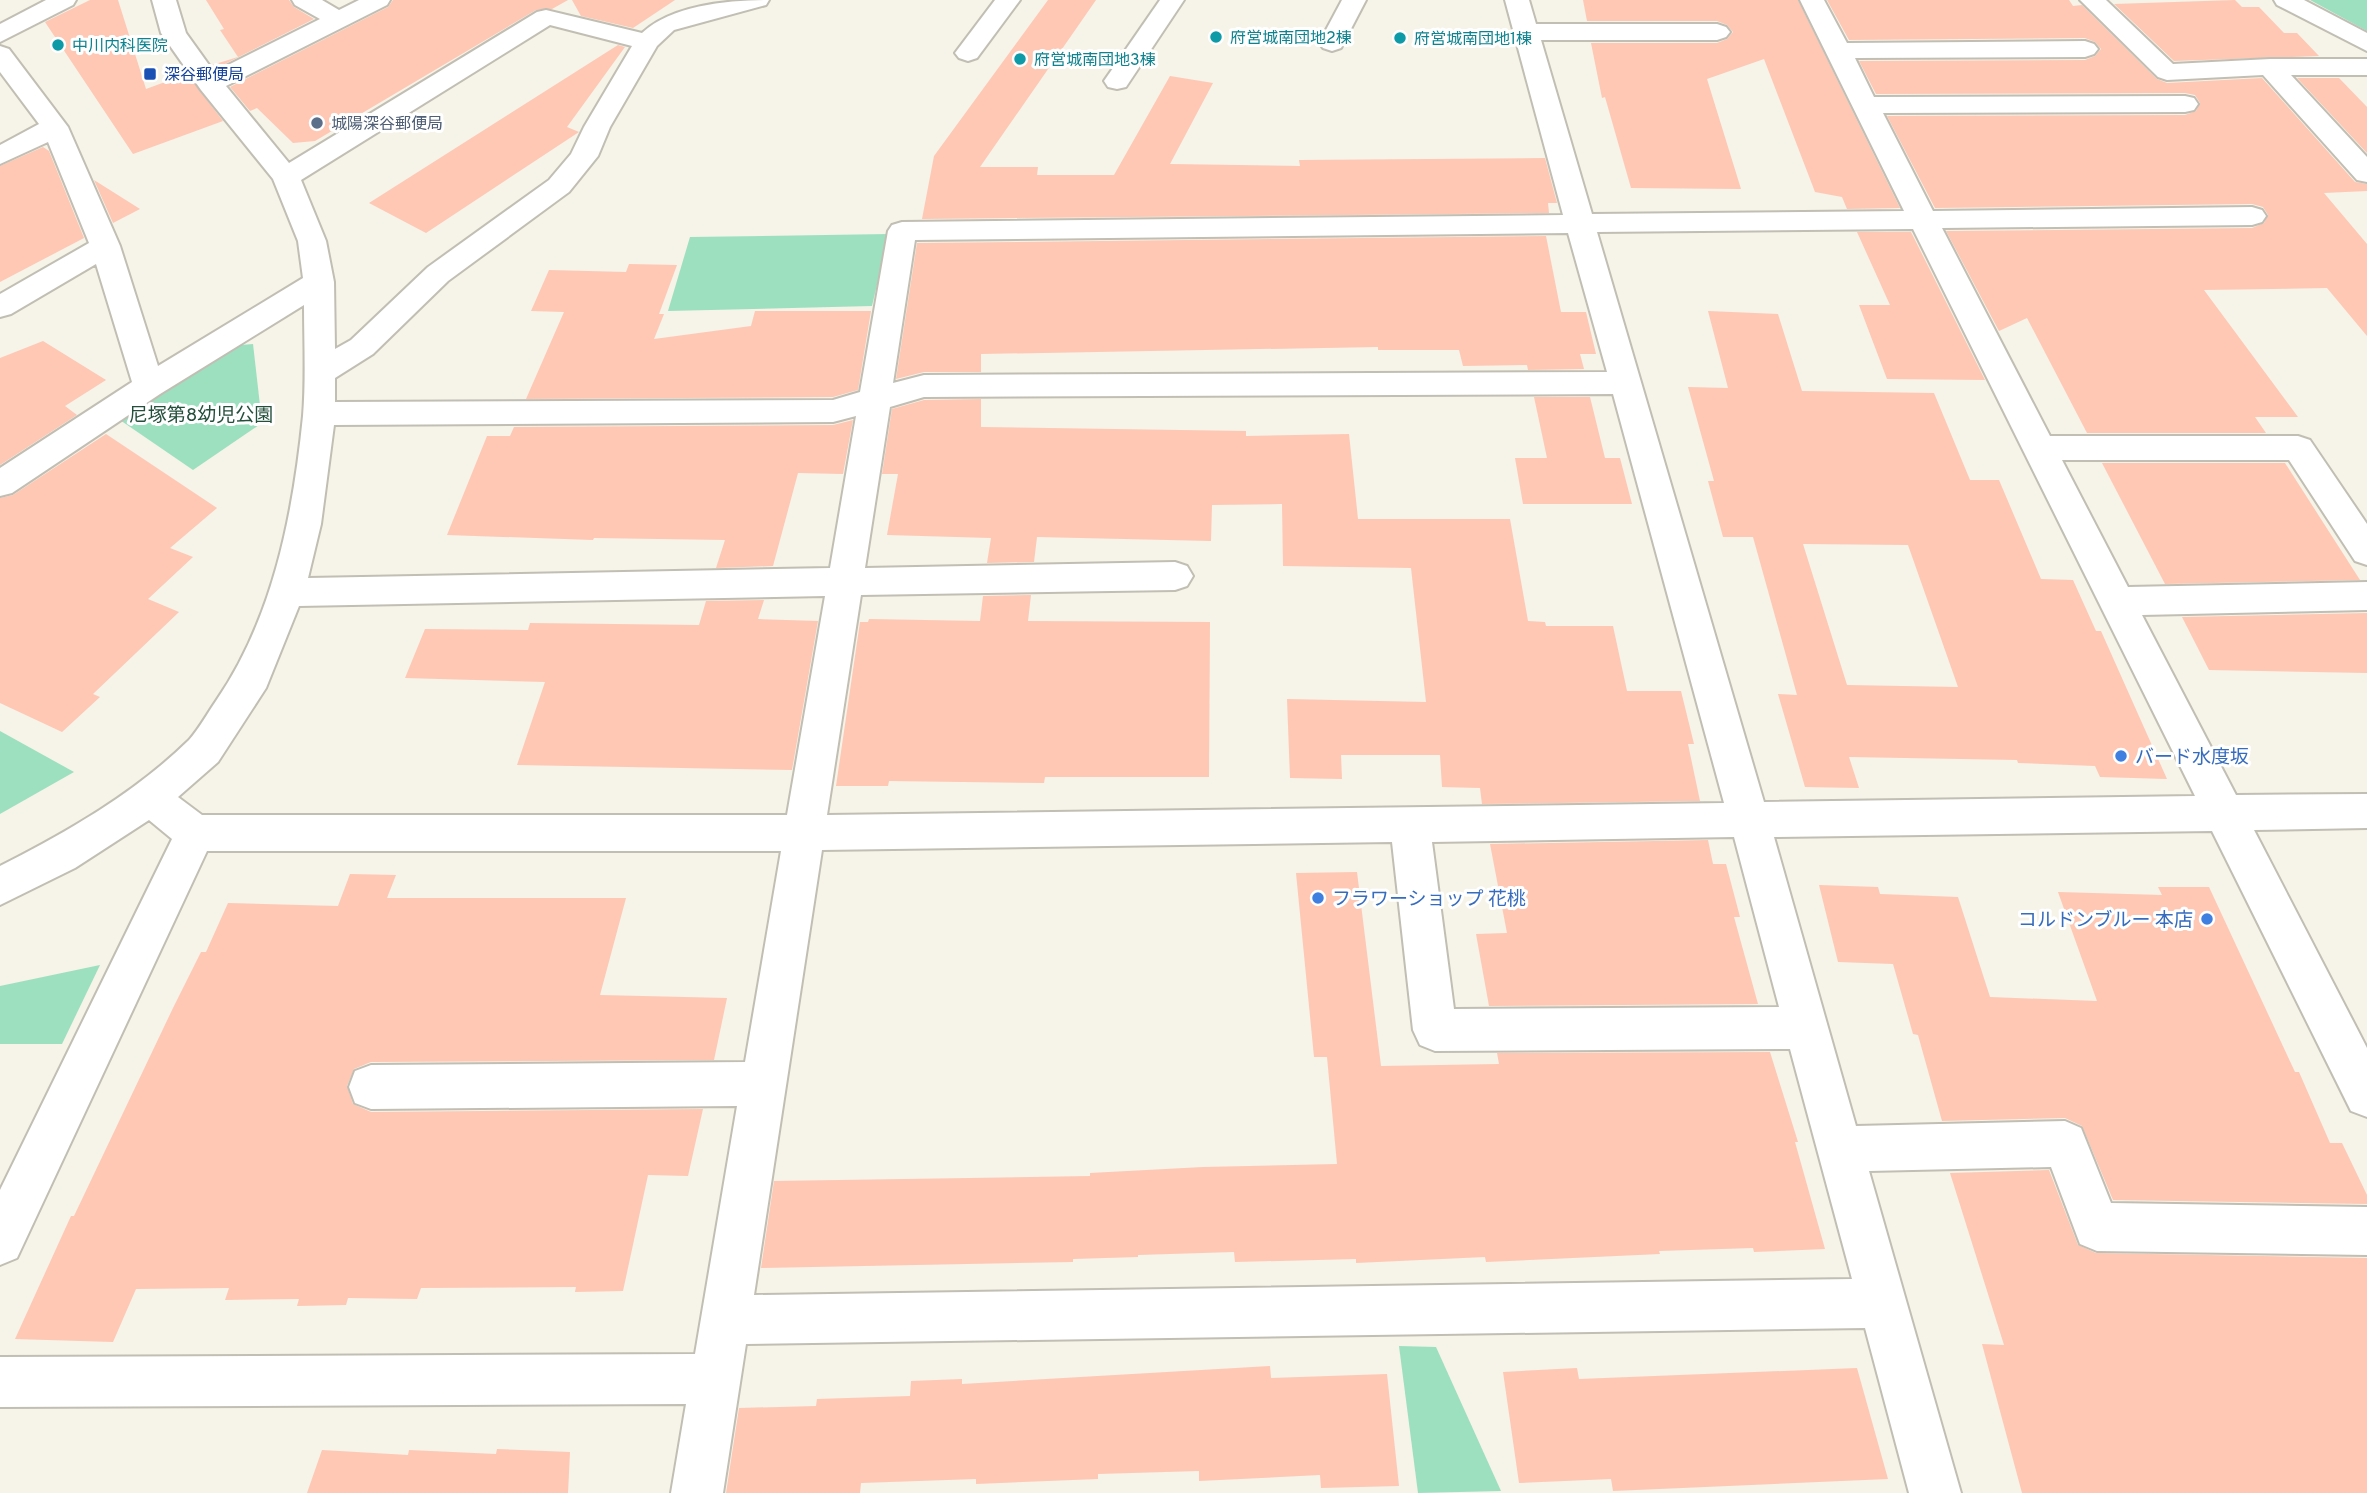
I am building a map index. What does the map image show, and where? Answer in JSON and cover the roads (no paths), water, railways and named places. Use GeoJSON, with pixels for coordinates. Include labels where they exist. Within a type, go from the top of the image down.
{"type":"FeatureCollection","features":[{"type":"Feature","properties":{"kind":"street"},"geometry":{"type":"LineString","coordinates":[[0,34],[64,0]]}},
{"type":"Feature","properties":{"kind":"street"},"geometry":{"type":"LineString","coordinates":[[0,886],[61,855],[150,798],[204,750],[253,677],[287,592],[304,524],[318,414],[319,282],[312,241],[286,177],[210,84],[174,33],[164,0]]}},
{"type":"Feature","properties":{"kind":"street"},"geometry":{"type":"LineString","coordinates":[[304,0],[340,21]]}},
{"type":"Feature","properties":{"kind":"street"},"geometry":{"type":"LineString","coordinates":[[210,84],[378,0]]}},
{"type":"Feature","properties":{"kind":"street"},"geometry":{"type":"LineString","coordinates":[[968,53],[1008,0]]}},
{"type":"Feature","properties":{"kind":"street"},"geometry":{"type":"LineString","coordinates":[[1117,81],[1172,0]]}},
{"type":"Feature","properties":{"kind":"street"},"geometry":{"type":"LineString","coordinates":[[1332,43],[1354,0]]}},
{"type":"Feature","properties":{"kind":"street"},"geometry":{"type":"LineString","coordinates":[[1517,0],[1749,820],[1935,1493]]}},
{"type":"Feature","properties":{"kind":"street"},"geometry":{"type":"LineString","coordinates":[[1812,0],[2367,1095]]}},
{"type":"Feature","properties":{"kind":"street"},"geometry":{"type":"LineString","coordinates":[[2092,0],[2167,72],[2270,67],[2367,67]]}},
{"type":"Feature","properties":{"kind":"street"},"geometry":{"type":"LineString","coordinates":[[2286,0],[2367,43]]}},
{"type":"Feature","properties":{"kind":"street"},"geometry":{"type":"LineString","coordinates":[[319,373],[362,347],[438,274],[559,186],[584,156],[597,127],[647,42],[665,25],[745,1]]}},
{"type":"Feature","properties":{"kind":"street"},"geometry":{"type":"LineString","coordinates":[[286,177],[546,17],[647,42]]}},
{"type":"Feature","properties":{"kind":"street"},"geometry":{"type":"LineString","coordinates":[[1526,32],[1717,32]]}},
{"type":"Feature","properties":{"kind":"street"},"geometry":{"type":"LineString","coordinates":[[1837,51],[2084,49]]}},
{"type":"Feature","properties":{"kind":"street"},"geometry":{"type":"LineString","coordinates":[[0,54],[55,127],[105,246],[149,386]]}},
{"type":"Feature","properties":{"kind":"street"},"geometry":{"type":"LineString","coordinates":[[2270,67],[2367,174]]}},
{"type":"Feature","properties":{"kind":"street"},"geometry":{"type":"LineString","coordinates":[[1865,105],[2185,104]]}},
{"type":"Feature","properties":{"kind":"street"},"geometry":{"type":"LineString","coordinates":[[0,156],[55,127]]}},
{"type":"Feature","properties":{"kind":"street"},"geometry":{"type":"LineString","coordinates":[[697,1493],[902,231],[2252,216]]}},
{"type":"Feature","properties":{"kind":"street"},"geometry":{"type":"LineString","coordinates":[[0,307],[105,246]]}},
{"type":"Feature","properties":{"kind":"street"},"geometry":{"type":"LineString","coordinates":[[0,484],[149,386],[319,282]]}},
{"type":"Feature","properties":{"kind":"street"},"geometry":{"type":"LineString","coordinates":[[318,414],[833,411],[924,386],[1625,383]]}},
{"type":"Feature","properties":{"kind":"street"},"geometry":{"type":"LineString","coordinates":[[2039,448],[2298,448],[2367,552]]}},
{"type":"Feature","properties":{"kind":"street"},"geometry":{"type":"LineString","coordinates":[[287,592],[1175,576]]}},
{"type":"Feature","properties":{"kind":"street"},"geometry":{"type":"LineString","coordinates":[[2117,601],[2367,596]]}},
{"type":"Feature","properties":{"kind":"street"},"geometry":{"type":"LineString","coordinates":[[150,798],[195,833],[804,833],[2367,811]]}},
{"type":"Feature","properties":{"kind":"street"},"geometry":{"type":"LineString","coordinates":[[1409,824],[1435,1030],[1807,1028]]}},
{"type":"Feature","properties":{"kind":"street"},"geometry":{"type":"LineString","coordinates":[[0,1241],[195,833]]}},
{"type":"Feature","properties":{"kind":"street"},"geometry":{"type":"LineString","coordinates":[[371,1087],[763,1084]]}},
{"type":"Feature","properties":{"kind":"street"},"geometry":{"type":"LineString","coordinates":[[1840,1149],[2065,1144],[2097,1227],[2367,1231]]}},
{"type":"Feature","properties":{"kind":"street"},"geometry":{"type":"LineString","coordinates":[[725,1320],[1883,1303]]}},
{"type":"Feature","properties":{"kind":"street"},"geometry":{"type":"LineString","coordinates":[[0,1382],[716,1380]]}},
{"type":"Feature","properties":{"kind":"place","name":"府営城南団地2棟"},"geometry":{"type":"Point","coordinates":[1216,37]}},
{"type":"Feature","properties":{"kind":"place","name":"府営城南団地1棟"},"geometry":{"type":"Point","coordinates":[1400,38]}},
{"type":"Feature","properties":{"kind":"place","name":"中川内科医院"},"geometry":{"type":"Point","coordinates":[58,45]}},
{"type":"Feature","properties":{"kind":"place","name":"府営城南団地3棟"},"geometry":{"type":"Point","coordinates":[1020,59]}},
{"type":"Feature","properties":{"kind":"place","name":"深谷郵便局"},"geometry":{"type":"Point","coordinates":[150,74]}},
{"type":"Feature","properties":{"kind":"place","name":"城陽深谷郵便局"},"geometry":{"type":"Point","coordinates":[317,123]}},
{"type":"Feature","properties":{"kind":"place","name":"バード水度坂"},"geometry":{"type":"Point","coordinates":[2121,756]}},
{"type":"Feature","properties":{"kind":"place","name":"フラワーショップ 花桃"},"geometry":{"type":"Point","coordinates":[1318,898]}},
{"type":"Feature","properties":{"kind":"place","name":"コルドンブルー 本店"},"geometry":{"type":"Point","coordinates":[2207,919]}},
{"type":"Feature","properties":{"kind":"park label","name":"尼塚第8幼児公園"},"geometry":{"type":"Point","coordinates":[201,414]}}]}
